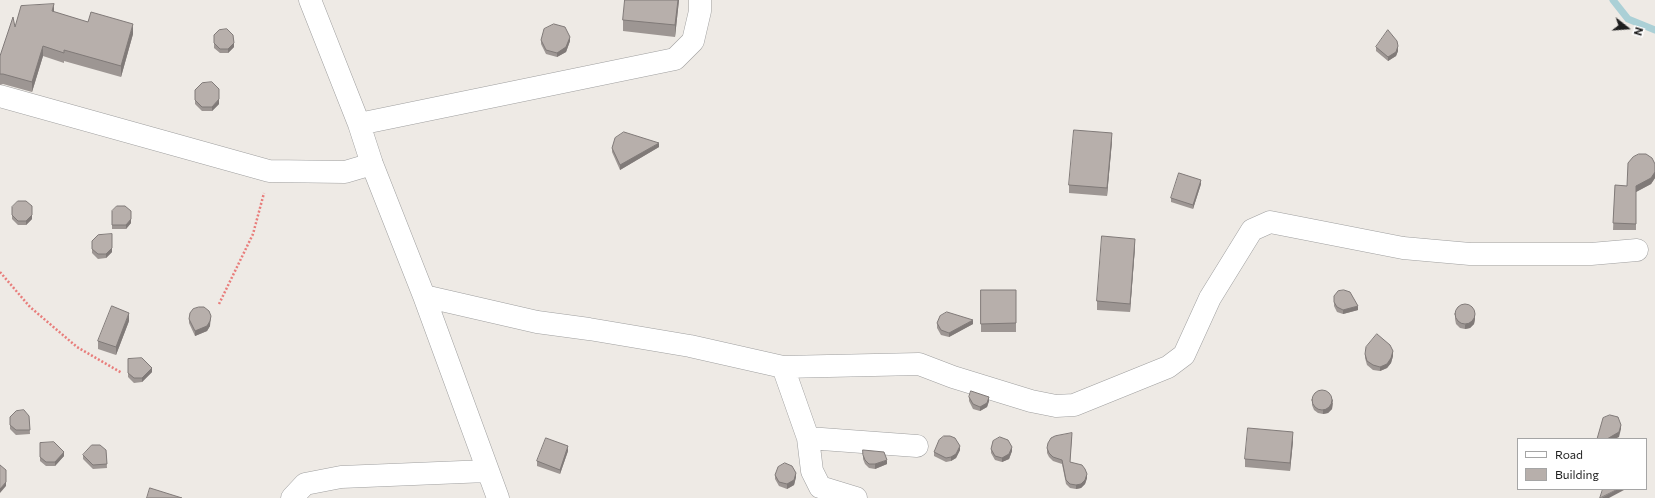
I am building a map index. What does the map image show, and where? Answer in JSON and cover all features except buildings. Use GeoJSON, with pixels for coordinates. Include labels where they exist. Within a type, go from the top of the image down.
{"type":"FeatureCollection","features":[{"type":"Feature","properties":{"kind":"street"},"geometry":{"type":"LineString","coordinates":[[310,0],[424,296],[498,498]]}},
{"type":"Feature","properties":{"kind":"street"},"geometry":{"type":"LineString","coordinates":[[359,124],[675,59],[693,41],[700,11],[700,0]]}},
{"type":"Feature","properties":{"kind":"street"},"geometry":{"type":"LineString","coordinates":[[0,96],[269,171],[345,172],[372,164]]}},
{"type":"Feature","properties":{"kind":"street"},"geometry":{"type":"LineString","coordinates":[[424,296],[537,322],[690,346],[783,367],[918,364],[953,377],[1031,401],[1056,406],[1074,405],[1168,367],[1184,355],[1210,298],[1252,230],[1270,222],[1403,248],[1470,254],[1591,254],[1636,250]]}},
{"type":"Feature","properties":{"kind":"street"},"geometry":{"type":"LineString","coordinates":[[783,367],[808,438],[812,471],[820,486],[856,498]]}},
{"type":"Feature","properties":{"kind":"street"},"geometry":{"type":"LineString","coordinates":[[808,438],[917,446]]}},
{"type":"Feature","properties":{"kind":"street"},"geometry":{"type":"LineString","coordinates":[[292,498],[305,484],[341,477],[487,471]]}},
{"type":"Feature","properties":{"kind":"path"},"geometry":{"type":"LineString","coordinates":[[219,304],[253,234],[269,171]]}},
{"type":"Feature","properties":{"kind":"path"},"geometry":{"type":"LineString","coordinates":[[0,272],[30,307],[77,347],[122,373]]}},
{"type":"Feature","properties":{"kind":"waterway"},"geometry":{"type":"LineString","coordinates":[[1613,0],[1628,19],[1655,30]]}}]}
